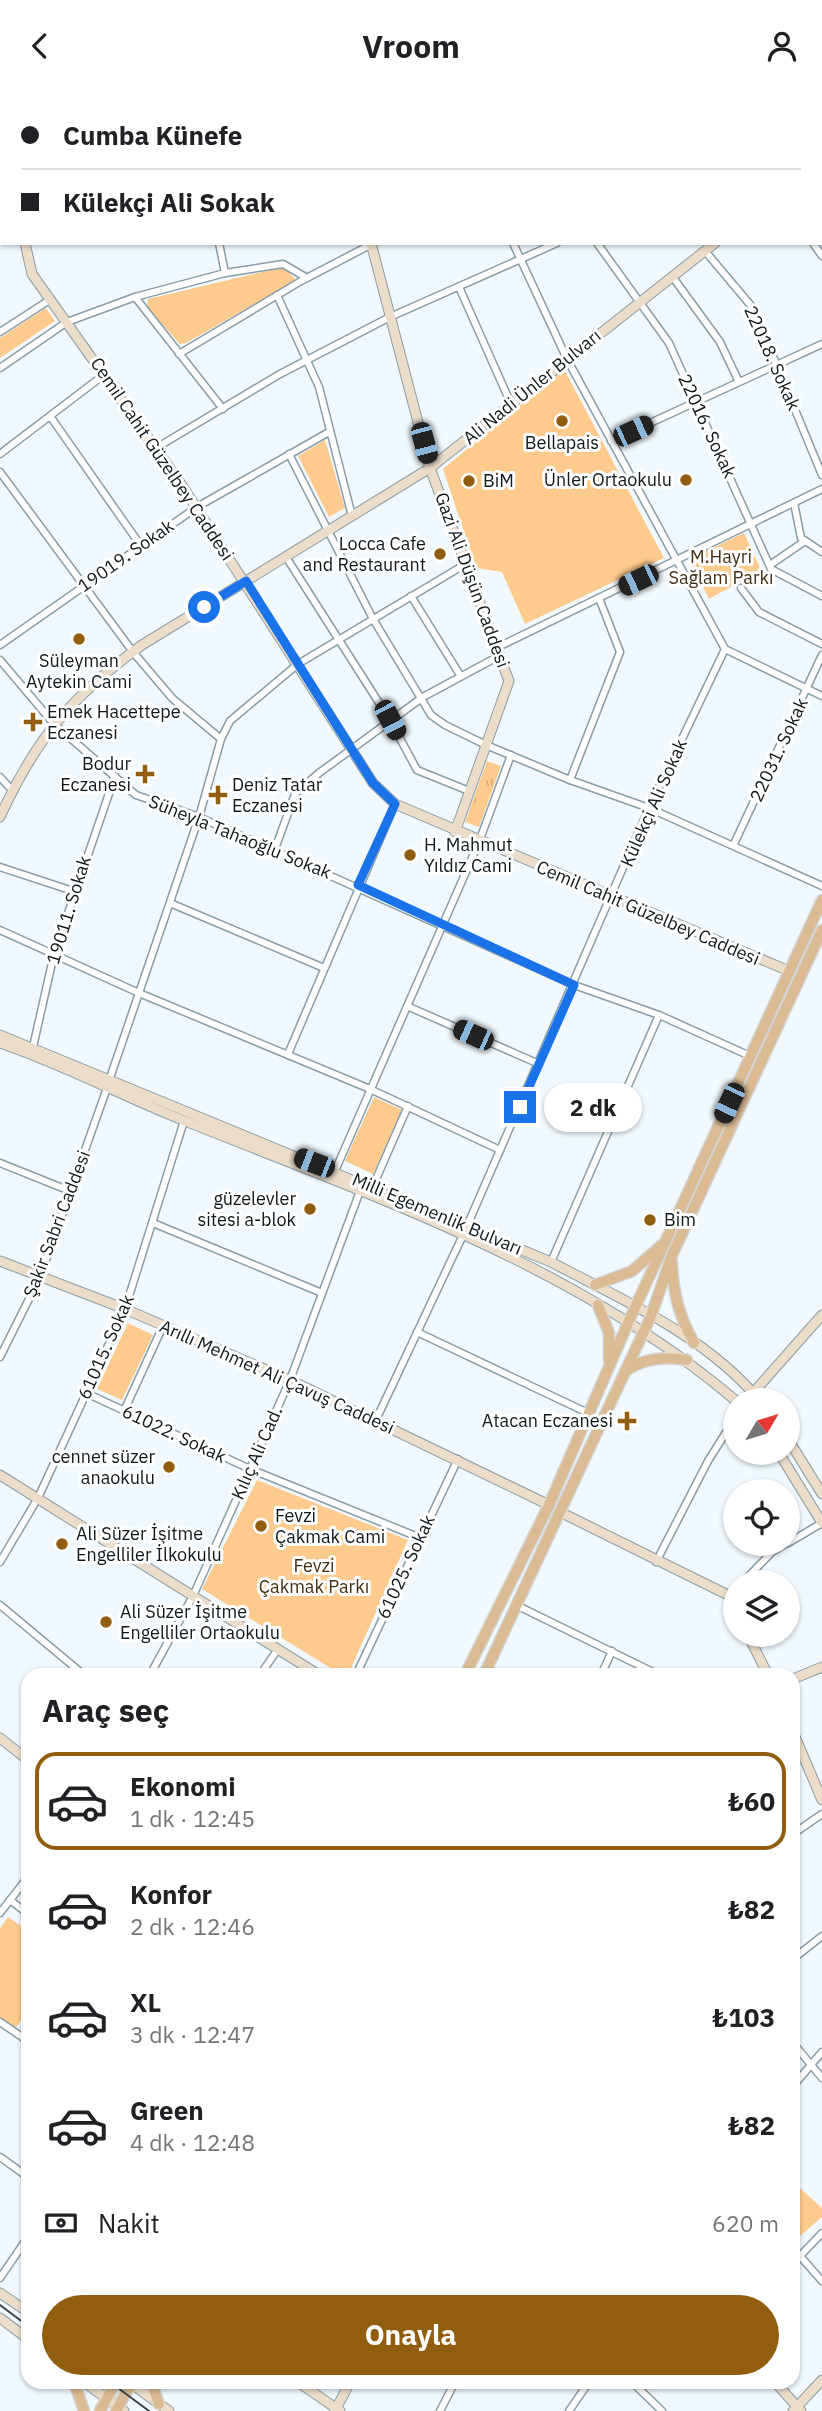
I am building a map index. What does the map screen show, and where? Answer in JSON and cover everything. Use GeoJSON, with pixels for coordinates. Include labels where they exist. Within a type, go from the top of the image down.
{"type":"FeatureCollection","features":[{"type":"Feature","properties":{"kind":"main road"},"geometry":{"type":"LineString","coordinates":[[487,1668],[516,1605],[609,1364],[822,900]]}},
{"type":"Feature","properties":{"kind":"main road"},"geometry":{"type":"LineString","coordinates":[[470,1668],[651,1316],[672,1255],[822,930]]}},
{"type":"Feature","properties":{"kind":"main road"},"geometry":{"type":"LineString","coordinates":[[595,1285],[632,1271],[664,1243]]}},
{"type":"Feature","properties":{"kind":"main road"},"geometry":{"type":"LineString","coordinates":[[672,1255],[673,1291],[694,1343]]}},
{"type":"Feature","properties":{"kind":"main road"},"geometry":{"type":"LineString","coordinates":[[598,1305],[609,1333],[609,1364]]}},
{"type":"Feature","properties":{"kind":"main road"},"geometry":{"type":"LineString","coordinates":[[623,1372],[639,1361],[673,1358],[687,1360]]}},
{"type":"Feature","properties":{"kind":"main road"},"geometry":{"type":"LineString","coordinates":[[76,2389],[84,2411]]}},
{"type":"Feature","properties":{"kind":"main road"},"geometry":{"type":"LineString","coordinates":[[100,2411],[112,2389]]}},
{"type":"Feature","properties":{"kind":"main road"},"geometry":{"type":"LineString","coordinates":[[119,2409],[128,2389]]}},
{"type":"Feature","properties":{"kind":"main road"},"geometry":{"type":"LineString","coordinates":[[154,2389],[159,2404]]}},
{"type":"Feature","properties":{"kind":"street","name":"Cemil Cahit Güzelbey Caddesi"},"geometry":{"type":"LineString","coordinates":[[25,245],[32,274],[197,507],[373,783],[395,804],[455,832],[789,971]]}},
{"type":"Feature","properties":{"kind":"street"},"geometry":{"type":"LineString","coordinates":[[219,245],[225,273]]}},
{"type":"Feature","properties":{"kind":"street"},"geometry":{"type":"LineString","coordinates":[[179,353],[307,278],[370,245]]}},
{"type":"Feature","properties":{"kind":"street","name":"Gazi Ali Düşün Caddesi"},"geometry":{"type":"LineString","coordinates":[[372,245],[430,468],[509,681],[455,832]]}},
{"type":"Feature","properties":{"kind":"street"},"geometry":{"type":"LineString","coordinates":[[514,245],[566,359],[725,649],[822,696]]}},
{"type":"Feature","properties":{"kind":"street"},"geometry":{"type":"LineString","coordinates":[[156,448],[306,360],[390,317],[553,245]]}},
{"type":"Feature","properties":{"kind":"street","name":"22016. Sokak"},"geometry":{"type":"LineString","coordinates":[[598,245],[669,343],[770,565]]}},
{"type":"Feature","properties":{"kind":"street","name":"Ali Nadi Ünler Bulvarı"},"geometry":{"type":"LineString","coordinates":[[0,817],[12,790],[54,724],[73,702],[133,652],[430,468],[712,245]]}},
{"type":"Feature","properties":{"kind":"street","name":"22018. Sokak"},"geometry":{"type":"LineString","coordinates":[[705,251],[752,308],[822,475]]}},
{"type":"Feature","properties":{"kind":"street"},"geometry":{"type":"LineString","coordinates":[[0,368],[67,322],[135,297],[225,273],[283,264],[307,278]]}},
{"type":"Feature","properties":{"kind":"street"},"geometry":{"type":"LineString","coordinates":[[672,275],[720,342],[739,382]]}},
{"type":"Feature","properties":{"kind":"street"},"geometry":{"type":"LineString","coordinates":[[459,287],[510,404]]}},
{"type":"Feature","properties":{"kind":"street"},"geometry":{"type":"LineString","coordinates":[[277,295],[318,387],[352,516]]}},
{"type":"Feature","properties":{"kind":"street"},"geometry":{"type":"LineString","coordinates":[[135,297],[223,409]]}},
{"type":"Feature","properties":{"kind":"street"},"geometry":{"type":"LineString","coordinates":[[0,331],[51,299]]}},
{"type":"Feature","properties":{"kind":"street"},"geometry":{"type":"LineString","coordinates":[[611,441],[822,344]]}},
{"type":"Feature","properties":{"kind":"street"},"geometry":{"type":"LineString","coordinates":[[0,454],[105,374]]}},
{"type":"Feature","properties":{"kind":"street"},"geometry":{"type":"LineString","coordinates":[[50,416],[141,546]]}},
{"type":"Feature","properties":{"kind":"street","name":"19019. Sokak"},"geometry":{"type":"LineString","coordinates":[[0,645],[197,507],[328,432]]}},
{"type":"Feature","properties":{"kind":"street"},"geometry":{"type":"LineString","coordinates":[[289,454],[373,619],[423,697],[431,715],[486,745],[570,780],[649,808],[734,844],[822,886]]}},
{"type":"Feature","properties":{"kind":"street"},"geometry":{"type":"LineString","coordinates":[[0,472],[133,652],[172,698],[220,739]]}},
{"type":"Feature","properties":{"kind":"street"},"geometry":{"type":"LineString","coordinates":[[275,849],[295,794],[423,697],[498,652],[599,598],[822,489]]}},
{"type":"Feature","properties":{"kind":"street"},"geometry":{"type":"LineString","coordinates":[[794,503],[797,528],[805,541],[822,552]]}},
{"type":"Feature","properties":{"kind":"street"},"geometry":{"type":"LineString","coordinates":[[805,541],[770,565],[771,569],[822,596]]}},
{"type":"Feature","properties":{"kind":"street"},"geometry":{"type":"LineString","coordinates":[[286,557],[390,720],[417,770],[469,791]]}},
{"type":"Feature","properties":{"kind":"street"},"geometry":{"type":"LineString","coordinates":[[110,1078],[199,817],[220,739],[230,721],[299,664],[464,565]]}},
{"type":"Feature","properties":{"kind":"street"},"geometry":{"type":"LineString","coordinates":[[741,588],[758,612],[822,644]]}},
{"type":"Feature","properties":{"kind":"street"},"geometry":{"type":"LineString","coordinates":[[411,596],[460,675]]}},
{"type":"Feature","properties":{"kind":"street"},"geometry":{"type":"LineString","coordinates":[[570,780],[620,652],[599,598]]}},
{"type":"Feature","properties":{"kind":"street","name":"Külekçi Ali Sokak"},"geometry":{"type":"LineString","coordinates":[[375,1422],[465,1230],[613,898],[649,808],[725,649]]}},
{"type":"Feature","properties":{"kind":"street","name":"22031. Sokak"},"geometry":{"type":"LineString","coordinates":[[734,844],[822,655]]}},
{"type":"Feature","properties":{"kind":"street","name":"Süheyla Tahaoğlu Sokak"},"geometry":{"type":"LineString","coordinates":[[0,660],[54,724],[136,795],[199,817],[275,849],[574,985],[659,1016],[750,1056]]}},
{"type":"Feature","properties":{"kind":"street"},"geometry":{"type":"LineString","coordinates":[[335,1171],[479,842],[511,755]]}},
{"type":"Feature","properties":{"kind":"street","name":"19011. Sokak"},"geometry":{"type":"LineString","coordinates":[[33,1047],[54,954],[73,891],[115,776]]}},
{"type":"Feature","properties":{"kind":"street"},"geometry":{"type":"LineString","coordinates":[[0,777],[12,790]]}},
{"type":"Feature","properties":{"kind":"street"},"geometry":{"type":"LineString","coordinates":[[288,1054],[358,885],[395,804]]}},
{"type":"Feature","properties":{"kind":"street"},"geometry":{"type":"LineString","coordinates":[[0,867],[73,891]]}},
{"type":"Feature","properties":{"kind":"street"},"geometry":{"type":"LineString","coordinates":[[170,903],[324,968]]}},
{"type":"Feature","properties":{"kind":"street"},"geometry":{"type":"LineString","coordinates":[[0,930],[139,993],[370,1089],[500,1150]]}},
{"type":"Feature","properties":{"kind":"street"},"geometry":{"type":"LineString","coordinates":[[407,1006],[539,1064]]}},
{"type":"Feature","properties":{"kind":"street"},"geometry":{"type":"LineString","coordinates":[[551,1262],[659,1016]]}},
{"type":"Feature","properties":{"kind":"street","name":"Milli Egemenlik Bulvarı"},"geometry":{"type":"LineString","coordinates":[[0,1035],[335,1171],[465,1230],[628,1322],[687,1360],[723,1390]]}},
{"type":"Feature","properties":{"kind":"street","name":"Milli Egemenlik Bulvarı"},"geometry":{"type":"LineString","coordinates":[[0,1043],[184,1121],[360,1191],[551,1262],[637,1307],[694,1343],[742,1388]]}},
{"type":"Feature","properties":{"kind":"street","name":"Şakir Sabri Caddesi"},"geometry":{"type":"LineString","coordinates":[[0,1357],[40,1277],[107,1088]]}},
{"type":"Feature","properties":{"kind":"street"},"geometry":{"type":"LineString","coordinates":[[373,1187],[408,1106]]}},
{"type":"Feature","properties":{"kind":"street","name":"61015. Sokak"},"geometry":{"type":"LineString","coordinates":[[0,1562],[38,1498],[125,1309],[184,1121]]}},
{"type":"Feature","properties":{"kind":"street"},"geometry":{"type":"LineString","coordinates":[[0,1163],[70,1191]]}},
{"type":"Feature","properties":{"kind":"street","name":"Kılıç Ali Cad."},"geometry":{"type":"LineString","coordinates":[[154,1668],[193,1595],[290,1380],[360,1191]]}},
{"type":"Feature","properties":{"kind":"street"},"geometry":{"type":"LineString","coordinates":[[153,1223],[322,1293]]}},
{"type":"Feature","properties":{"kind":"street","name":"Arıllı Mehmet Ali Çavuş Caddesi"},"geometry":{"type":"LineString","coordinates":[[0,1261],[125,1309],[290,1380],[458,1459],[656,1562],[723,1589]]}},
{"type":"Feature","properties":{"kind":"street"},"geometry":{"type":"LineString","coordinates":[[761,1388],[821,1317]]}},
{"type":"Feature","properties":{"kind":"street"},"geometry":{"type":"LineString","coordinates":[[124,1411],[163,1326]]}},
{"type":"Feature","properties":{"kind":"street"},"geometry":{"type":"LineString","coordinates":[[417,1332],[588,1413]]}},
{"type":"Feature","properties":{"kind":"street","name":"61022. Sokak"},"geometry":{"type":"LineString","coordinates":[[86,1394],[250,1469],[418,1537]]}},
{"type":"Feature","properties":{"kind":"street"},"geometry":{"type":"LineString","coordinates":[[656,1562],[723,1437]]}},
{"type":"Feature","properties":{"kind":"street"},"geometry":{"type":"LineString","coordinates":[[800,1458],[822,1493]]}},
{"type":"Feature","properties":{"kind":"street","name":"61025. Sokak"},"geometry":{"type":"LineString","coordinates":[[359,1668],[418,1537],[458,1459]]}},
{"type":"Feature","properties":{"kind":"street"},"geometry":{"type":"LineString","coordinates":[[786,1465],[822,1523],[800,1536]]}},
{"type":"Feature","properties":{"kind":"street"},"geometry":{"type":"LineString","coordinates":[[0,1475],[308,1668]]}},
{"type":"Feature","properties":{"kind":"street"},"geometry":{"type":"LineString","coordinates":[[755,1570],[768,1556]]}},
{"type":"Feature","properties":{"kind":"street"},"geometry":{"type":"LineString","coordinates":[[0,1605],[76,1668]]}},
{"type":"Feature","properties":{"kind":"street"},"geometry":{"type":"LineString","coordinates":[[516,1605],[645,1668]]}},
{"type":"Feature","properties":{"kind":"street"},"geometry":{"type":"LineString","coordinates":[[754,1647],[764,1668]]}},
{"type":"Feature","properties":{"kind":"street"},"geometry":{"type":"LineString","coordinates":[[265,1668],[278,1649]]}},
{"type":"Feature","properties":{"kind":"street"},"geometry":{"type":"LineString","coordinates":[[604,1668],[612,1651]]}},
{"type":"Feature","properties":{"kind":"street"},"geometry":{"type":"LineString","coordinates":[[800,1676],[822,1667]]}},
{"type":"Feature","properties":{"kind":"street"},"geometry":{"type":"LineString","coordinates":[[0,1738],[21,1754]]}},
{"type":"Feature","properties":{"kind":"street"},"geometry":{"type":"LineString","coordinates":[[800,1748],[822,1800]]}},
{"type":"Feature","properties":{"kind":"street"},"geometry":{"type":"LineString","coordinates":[[800,1829],[822,1814]]}},
{"type":"Feature","properties":{"kind":"street"},"geometry":{"type":"LineString","coordinates":[[0,1913],[21,1886]]}},
{"type":"Feature","properties":{"kind":"street"},"geometry":{"type":"LineString","coordinates":[[10,1901],[21,1909]]}},
{"type":"Feature","properties":{"kind":"street"},"geometry":{"type":"LineString","coordinates":[[800,1953],[822,1936]]}},
{"type":"Feature","properties":{"kind":"street"},"geometry":{"type":"LineString","coordinates":[[0,2022],[21,2036]]}},
{"type":"Feature","properties":{"kind":"street"},"geometry":{"type":"LineString","coordinates":[[800,2050],[822,2078]]}},
{"type":"Feature","properties":{"kind":"street"},"geometry":{"type":"LineString","coordinates":[[800,2077],[822,2052]]}},
{"type":"Feature","properties":{"kind":"street"},"geometry":{"type":"LineString","coordinates":[[0,2157],[21,2172]]}},
{"type":"Feature","properties":{"kind":"street"},"geometry":{"type":"LineString","coordinates":[[822,2232],[800,2256],[822,2281]]}},
{"type":"Feature","properties":{"kind":"street"},"geometry":{"type":"LineString","coordinates":[[0,2278],[21,2247]]}},
{"type":"Feature","properties":{"kind":"street"},"geometry":{"type":"LineString","coordinates":[[0,2293],[21,2307]]}},
{"type":"Feature","properties":{"kind":"street"},"geometry":{"type":"LineString","coordinates":[[0,2318],[21,2334]]}},
{"type":"Feature","properties":{"kind":"street"},"geometry":{"type":"LineString","coordinates":[[781,2389],[797,2409],[822,2380]]}},
{"type":"Feature","properties":{"kind":"street"},"geometry":{"type":"LineString","coordinates":[[93,2389],[119,2409]]}},
{"type":"Feature","properties":{"kind":"street"},"geometry":{"type":"LineString","coordinates":[[140,2389],[169,2411]]}},
{"type":"Feature","properties":{"kind":"street"},"geometry":{"type":"LineString","coordinates":[[308,2389],[337,2410],[346,2389]]}},
{"type":"Feature","properties":{"kind":"street"},"geometry":{"type":"LineString","coordinates":[[440,2411],[451,2389]]}},
{"type":"Feature","properties":{"kind":"street"},"geometry":{"type":"LineString","coordinates":[[569,2411],[584,2389]]}},
{"type":"Feature","properties":{"kind":"street"},"geometry":{"type":"LineString","coordinates":[[639,2389],[662,2411]]}},
{"type":"Feature","properties":{"kind":"green space"},"geometry":{"type":"Polygon","coordinates":[[[284,267],[296,280],[186,343],[180,344],[147,308],[148,299],[284,267]]]}},
{"type":"Feature","properties":{"kind":"green space"},"geometry":{"type":"Polygon","coordinates":[[[46,308],[55,321],[0,358],[0,338],[46,308]]]}},
{"type":"Feature","properties":{"kind":"green space"},"geometry":{"type":"Polygon","coordinates":[[[564,369],[664,558],[525,624],[502,572],[476,568],[443,469],[564,369]]]}},
{"type":"Feature","properties":{"kind":"green space"},"geometry":{"type":"Polygon","coordinates":[[[325,440],[345,508],[329,517],[298,456],[325,440]]]}},
{"type":"Feature","properties":{"kind":"green space","name":"M.Hayri Sağlam Parkı"},"geometry":{"type":"Polygon","coordinates":[[[744,533],[761,570],[709,599],[689,559],[744,533]]]}},
{"type":"Feature","properties":{"kind":"green space"},"geometry":{"type":"Polygon","coordinates":[[[487,761],[501,766],[479,827],[465,822],[487,761]]]}},
{"type":"Feature","properties":{"kind":"green space"},"geometry":{"type":"Polygon","coordinates":[[[374,1097],[402,1110],[373,1174],[345,1161],[374,1097]]]}},
{"type":"Feature","properties":{"kind":"green space"},"geometry":{"type":"Polygon","coordinates":[[[128,1323],[153,1335],[122,1400],[97,1389],[128,1323]]]}},
{"type":"Feature","properties":{"kind":"green space","name":"Fevzi Çakmak Parkı"},"geometry":{"type":"Polygon","coordinates":[[[257,1480],[408,1540],[351,1668],[331,1668],[202,1589],[257,1480]]]}},
{"type":"Feature","properties":{"kind":"green space"},"geometry":{"type":"Polygon","coordinates":[[[8,1917],[21,1926],[21,2020],[15,2029],[0,2018],[0,1928],[8,1917]]]}},
{"type":"Feature","properties":{"kind":"green space"},"geometry":{"type":"Polygon","coordinates":[[[800,2188],[822,2208],[822,2217],[800,2236],[800,2188]]]}},
{"type":"Feature","properties":{"kind":"tram line"},"geometry":{"type":"LineString","coordinates":[[0,2305],[21,2321]]}},
{"type":"Feature","properties":{"kind":"tram line"},"geometry":{"type":"LineString","coordinates":[[119,2389],[149,2411]]}},
{"type":"Feature","properties":{"kind":"place","name":"Bellapais"},"geometry":{"type":"Point","coordinates":[562,421]}},
{"type":"Feature","properties":{"kind":"place","name":"Ünler Ortaokulu"},"geometry":{"type":"Point","coordinates":[686,480]}},
{"type":"Feature","properties":{"kind":"place","name":"BiM"},"geometry":{"type":"Point","coordinates":[469,481]}},
{"type":"Feature","properties":{"kind":"place","name":"Locca Cafe and Restaurant"},"geometry":{"type":"Point","coordinates":[440,554]}},
{"type":"Feature","properties":{"kind":"place","name":"Süleyman Aytekin Cami"},"geometry":{"type":"Point","coordinates":[79,639]}},
{"type":"Feature","properties":{"kind":"place","name":"Emek Hacettepe Eczanesi"},"geometry":{"type":"Point","coordinates":[33,722]}},
{"type":"Feature","properties":{"kind":"place","name":"Bodur Eczanesi"},"geometry":{"type":"Point","coordinates":[145,774]}},
{"type":"Feature","properties":{"kind":"place","name":"Deniz Tatar Eczanesi"},"geometry":{"type":"Point","coordinates":[218,795]}},
{"type":"Feature","properties":{"kind":"place","name":"H. Mahmut Yıldız Cami"},"geometry":{"type":"Point","coordinates":[410,855]}},
{"type":"Feature","properties":{"kind":"place","name":"güzelevler sitesi a-blok"},"geometry":{"type":"Point","coordinates":[310,1209]}},
{"type":"Feature","properties":{"kind":"place","name":"Bim"},"geometry":{"type":"Point","coordinates":[650,1220]}},
{"type":"Feature","properties":{"kind":"place","name":"Atacan Eczanesi"},"geometry":{"type":"Point","coordinates":[627,1421]}},
{"type":"Feature","properties":{"kind":"place","name":"cennet süzer anaokulu"},"geometry":{"type":"Point","coordinates":[169,1467]}},
{"type":"Feature","properties":{"kind":"place","name":"Fevzi Çakmak Cami"},"geometry":{"type":"Point","coordinates":[261,1526]}},
{"type":"Feature","properties":{"kind":"place","name":"Ali Süzer İşitme Engelliler İlkokulu"},"geometry":{"type":"Point","coordinates":[62,1544]}},
{"type":"Feature","properties":{"kind":"place","name":"Ali Süzer İşitme Engelliler Ortaokulu"},"geometry":{"type":"Point","coordinates":[106,1622]}},
{"type":"Feature","properties":{"kind":"route"},"geometry":{"type":"LineString","coordinates":[[204,607],[246,581],[373,783],[395,804],[358,885],[574,985],[520,1107]]}}]}
